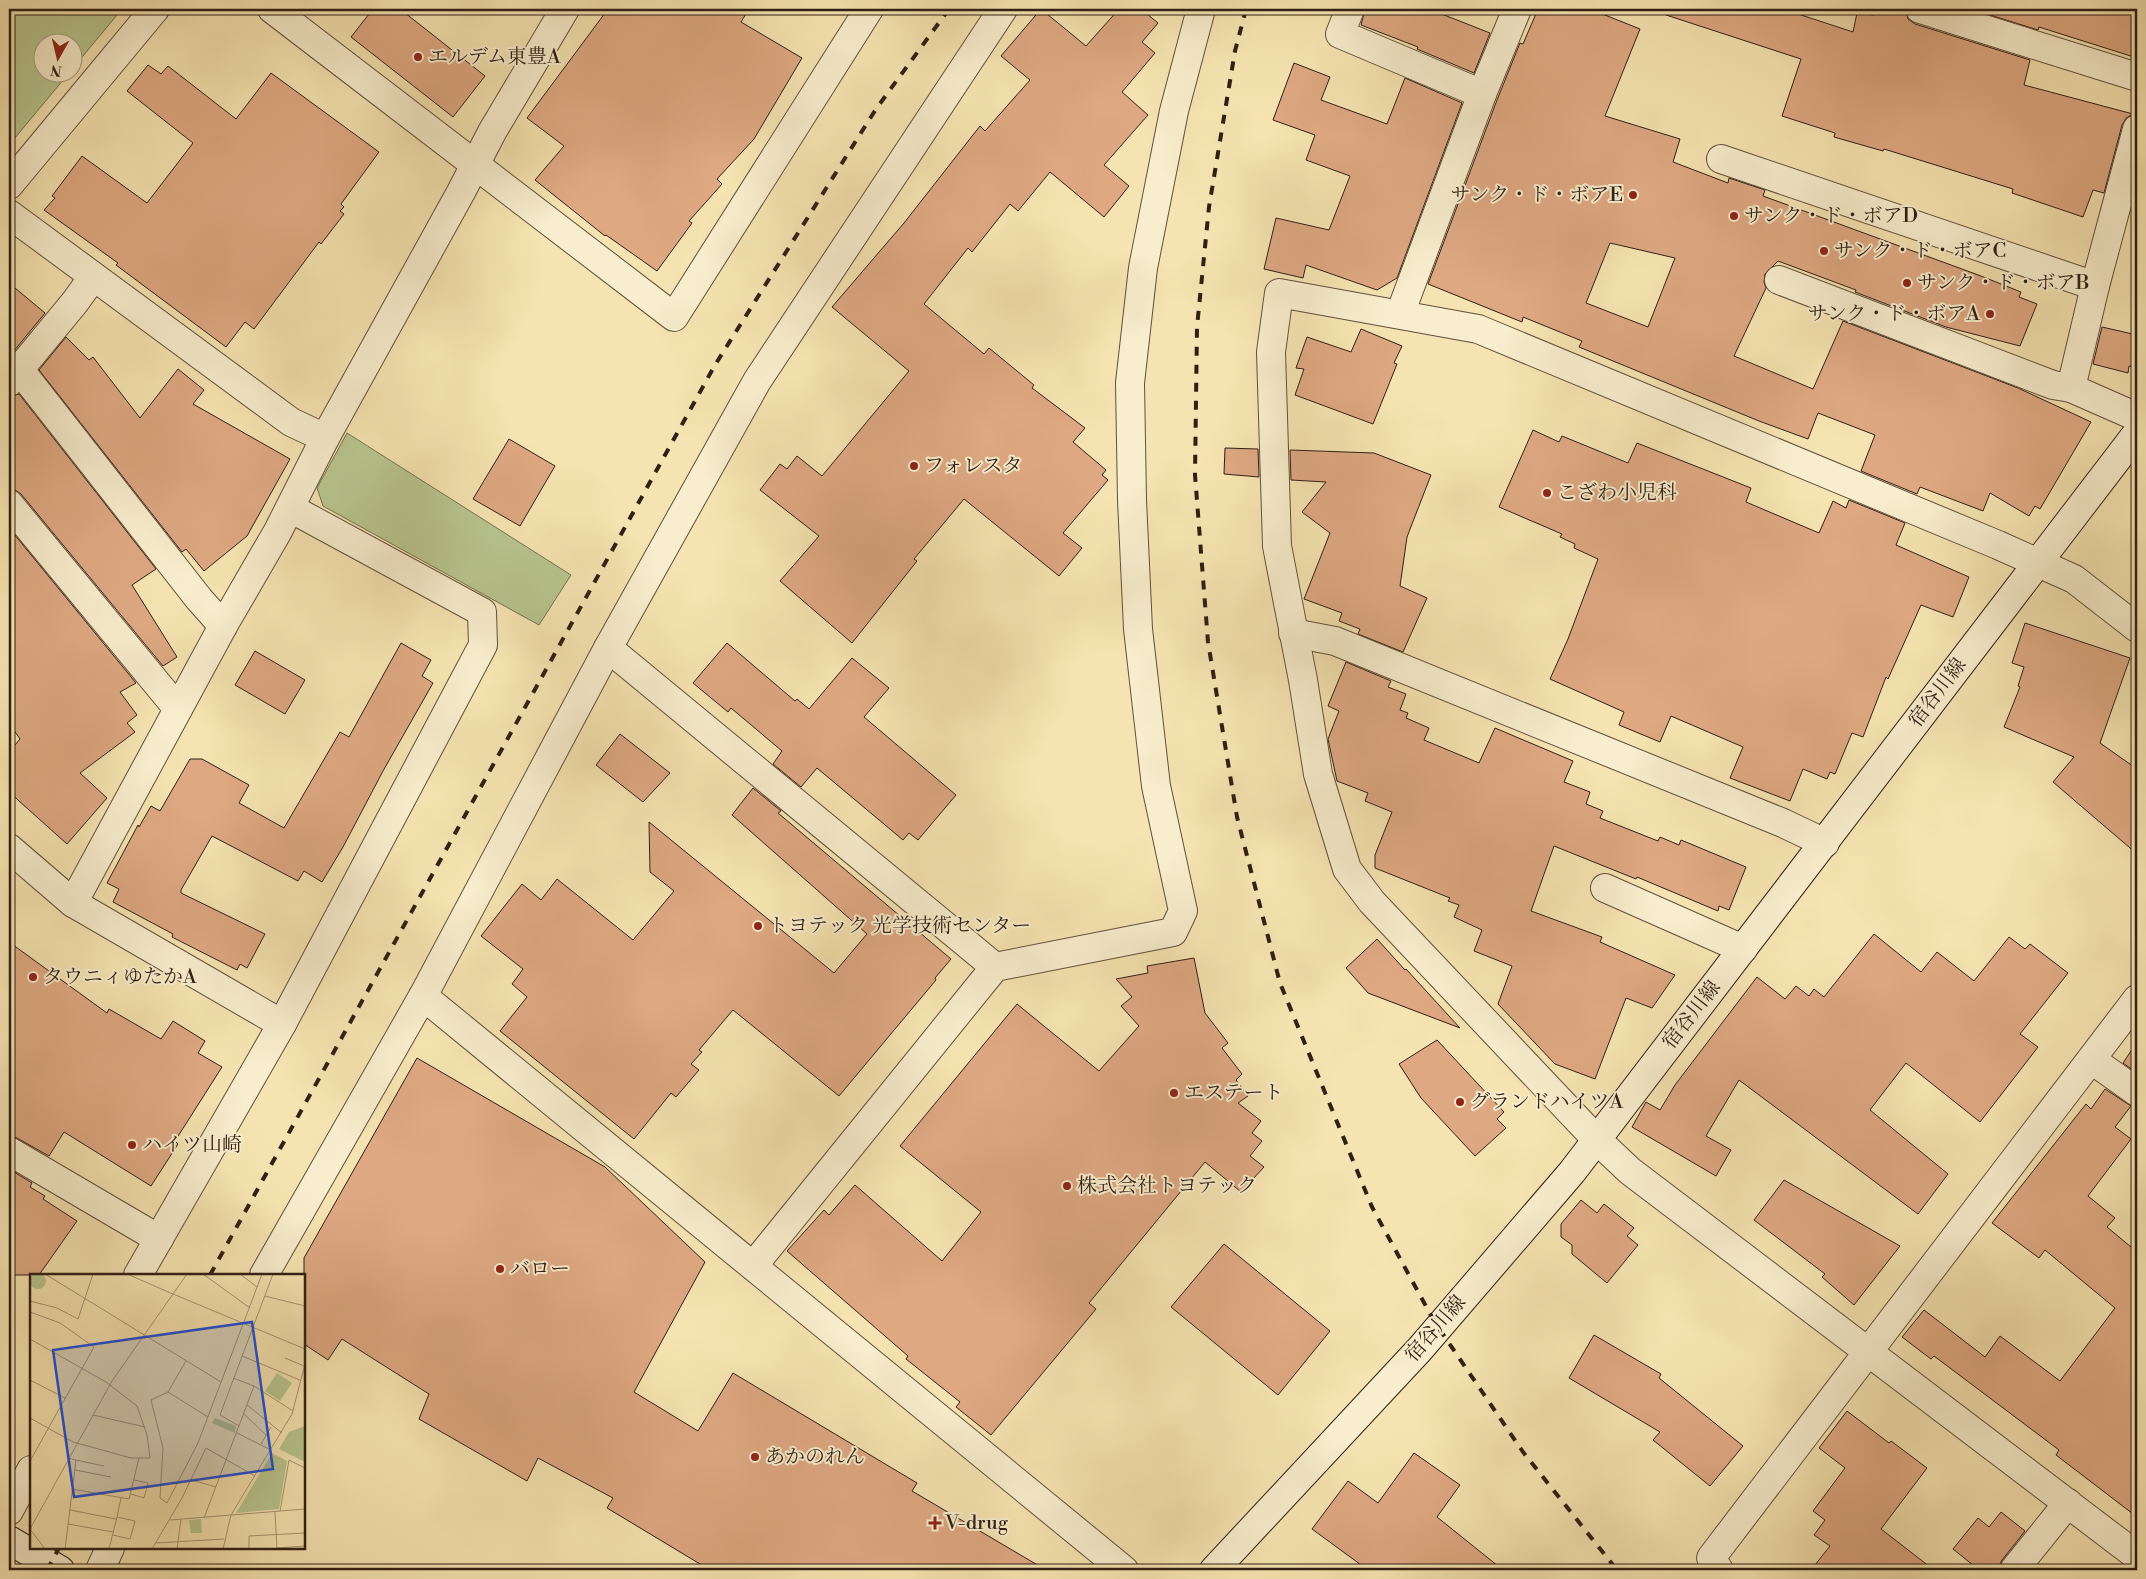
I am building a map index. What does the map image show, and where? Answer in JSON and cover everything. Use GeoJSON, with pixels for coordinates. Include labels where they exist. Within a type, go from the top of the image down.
{"type":"FeatureCollection","features":[{"type":"Feature","properties":{"kind":"street"},"geometry":{"type":"LineString","coordinates":[[9,185],[155,9]]}},
{"type":"Feature","properties":{"kind":"street"},"geometry":{"type":"LineString","coordinates":[[272,9],[674,317],[869,9]]}},
{"type":"Feature","properties":{"kind":"street"},"geometry":{"type":"LineString","coordinates":[[73,903],[223,626],[290,508],[325,438],[492,132],[565,9]]}},
{"type":"Feature","properties":{"kind":"street"},"geometry":{"type":"LineString","coordinates":[[265,1274],[423,996],[608,648],[757,381],[1003,9]]}},
{"type":"Feature","properties":{"kind":"street"},"geometry":{"type":"LineString","coordinates":[[753,1266],[995,967],[1173,932],[1183,910],[1156,786],[1138,629],[1132,500],[1130,383],[1143,268],[1174,111],[1201,9]]}},
{"type":"Feature","properties":{"kind":"street"},"geometry":{"type":"LineString","coordinates":[[1350,9],[1340,34],[1482,94]]}},
{"type":"Feature","properties":{"kind":"street"},"geometry":{"type":"LineString","coordinates":[[1400,314],[1482,94],[1516,9]]}},
{"type":"Feature","properties":{"kind":"street"},"geometry":{"type":"LineString","coordinates":[[1920,9],[2137,77]]}},
{"type":"Feature","properties":{"kind":"street"},"geometry":{"type":"LineString","coordinates":[[2071,388],[2095,286],[2137,129]]}},
{"type":"Feature","properties":{"kind":"street"},"geometry":{"type":"LineString","coordinates":[[1721,159],[2095,286]]}},
{"type":"Feature","properties":{"kind":"street"},"geometry":{"type":"LineString","coordinates":[[9,214],[291,422],[325,438]]}},
{"type":"Feature","properties":{"kind":"street"},"geometry":{"type":"LineString","coordinates":[[93,277],[75,302],[14,376],[223,626]]}},
{"type":"Feature","properties":{"kind":"street"},"geometry":{"type":"LineString","coordinates":[[1779,280],[2053,385],[2071,388],[2137,417]]}},
{"type":"Feature","properties":{"kind":"street"},"geometry":{"type":"LineString","coordinates":[[2137,628],[2074,579],[1989,541],[1478,329],[1279,294],[1271,352],[1277,546],[1303,680],[1318,774],[1346,869],[1372,902],[1598,1140],[1630,1171],[2137,1556]]}},
{"type":"Feature","properties":{"kind":"street","name":"宿谷川線"},"geometry":{"type":"LineString","coordinates":[[1214,1570],[1420,1349],[1598,1140],[2036,563],[2137,433]]}},
{"type":"Feature","properties":{"kind":"street"},"geometry":{"type":"LineString","coordinates":[[9,504],[178,709]]}},
{"type":"Feature","properties":{"kind":"street"},"geometry":{"type":"LineString","coordinates":[[139,1274],[282,1024],[483,644],[482,612],[290,508]]}},
{"type":"Feature","properties":{"kind":"street"},"geometry":{"type":"LineString","coordinates":[[1294,633],[1335,641],[1783,823],[1825,843]]}},
{"type":"Feature","properties":{"kind":"street"},"geometry":{"type":"LineString","coordinates":[[608,648],[995,967]]}},
{"type":"Feature","properties":{"kind":"street"},"geometry":{"type":"LineString","coordinates":[[9,848],[73,903],[282,1024]]}},
{"type":"Feature","properties":{"kind":"street"},"geometry":{"type":"LineString","coordinates":[[1605,888],[1743,949]]}},
{"type":"Feature","properties":{"kind":"street"},"geometry":{"type":"LineString","coordinates":[[423,996],[1124,1570]]}},
{"type":"Feature","properties":{"kind":"street"},"geometry":{"type":"LineString","coordinates":[[1719,1570],[1711,1558],[2137,999]]}},
{"type":"Feature","properties":{"kind":"street"},"geometry":{"type":"LineString","coordinates":[[2092,1060],[2137,1092]]}},
{"type":"Feature","properties":{"kind":"street"},"geometry":{"type":"LineString","coordinates":[[9,1150],[158,1239]]}},
{"type":"Feature","properties":{"kind":"street"},"geometry":{"type":"LineString","coordinates":[[9,1511],[30,1472]]}},
{"type":"Feature","properties":{"kind":"street"},"geometry":{"type":"LineString","coordinates":[[2014,1570],[2068,1503]]}},
{"type":"Feature","properties":{"kind":"street"},"geometry":{"type":"LineString","coordinates":[[9,1540],[60,1570]]}},
{"type":"Feature","properties":{"kind":"street"},"geometry":{"type":"LineString","coordinates":[[100,1570],[110,1549]]}},
{"type":"Feature","properties":{"kind":"green space"},"geometry":{"type":"Polygon","coordinates":[[[9,9],[122,9],[82,57],[82,32],[32,32],[32,82],[62,82],[9,145],[9,9]]]}},
{"type":"Feature","properties":{"kind":"green space"},"geometry":{"type":"Polygon","coordinates":[[[347,433],[571,575],[539,625],[323,506],[317,488],[347,433]]]}},
{"type":"Feature","properties":{"kind":"building","name":"エルデム東豊A"},"geometry":{"type":"Polygon","coordinates":[[[373,9],[400,9],[485,76],[453,117],[351,37],[373,9]]]}},
{"type":"Feature","properties":{"kind":"building"},"geometry":{"type":"Polygon","coordinates":[[[608,9],[749,9],[741,22],[802,58],[754,139],[717,179],[722,184],[689,221],[692,223],[657,271],[605,236],[535,180],[564,146],[527,118],[608,9]]]}},
{"type":"Feature","properties":{"kind":"building"},"geometry":{"type":"Polygon","coordinates":[[[1041,9],[1086,46],[1119,9],[1141,9],[1158,23],[1142,42],[1155,53],[1122,92],[1148,115],[1104,165],[1129,186],[1104,217],[1050,172],[1018,211],[1010,204],[972,252],[968,248],[924,304],[984,354],[989,348],[1034,385],[1032,388],[1085,428],[1073,442],[1106,470],[1102,475],[1108,480],[1063,533],[1082,548],[1059,576],[964,499],[914,559],[917,561],[852,643],[780,581],[819,536],[760,490],[780,464],[787,469],[797,456],[822,476],[909,371],[832,307],[904,223],[980,126],[985,131],[1030,80],[1001,56],[1041,9]]]}},
{"type":"Feature","properties":{"kind":"building"},"geometry":{"type":"Polygon","coordinates":[[[1365,9],[1429,9],[1490,33],[1474,73],[1417,49],[1418,47],[1361,25],[1365,9]]]}},
{"type":"Feature","properties":{"kind":"building"},"geometry":{"type":"Polygon","coordinates":[[[1538,9],[1590,9],[1640,29],[1605,116],[1680,139],[1673,162],[1728,183],[1729,178],[1765,190],[1763,196],[1981,276],[2021,292],[2019,297],[2037,304],[2020,346],[1946,327],[1855,292],[1856,290],[1778,261],[1765,274],[1764,282],[1766,288],[1734,356],[1813,389],[1843,321],[2018,388],[2091,422],[2040,509],[2035,506],[2029,516],[1990,493],[1983,511],[1920,487],[1917,494],[1861,471],[1875,435],[1818,413],[1808,439],[1759,421],[1579,347],[1582,341],[1523,317],[1522,322],[1428,284],[1497,100],[1520,43],[1523,44],[1538,9]],[[1610,243],[1586,303],[1648,327],[1675,258],[1610,243]]]}},
{"type":"Feature","properties":{"kind":"building"},"geometry":{"type":"Polygon","coordinates":[[[1667,9],[1783,9],[1853,32],[1857,13],[1874,15],[1875,9],[1905,9],[1908,19],[1915,24],[2030,60],[2024,85],[2133,114],[2126,118],[2122,125],[2104,193],[2093,190],[2083,217],[2012,193],[2013,189],[1884,149],[1883,151],[1834,137],[1835,133],[1782,116],[1801,59],[1666,15],[1667,9]]]}},
{"type":"Feature","properties":{"kind":"building"},"geometry":{"type":"Polygon","coordinates":[[[1971,9],[2137,9],[2137,58],[2039,27],[2038,30],[1971,9]]]}},
{"type":"Feature","properties":{"kind":"building"},"geometry":{"type":"Polygon","coordinates":[[[1294,63],[1330,77],[1321,100],[1387,124],[1405,78],[1462,103],[1397,278],[1377,290],[1306,265],[1303,278],[1264,269],[1276,218],[1329,230],[1350,176],[1306,160],[1315,135],[1273,120],[1294,63]]]}},
{"type":"Feature","properties":{"kind":"building"},"geometry":{"type":"Polygon","coordinates":[[[148,65],[161,74],[168,66],[236,119],[271,73],[379,152],[341,204],[344,207],[340,211],[344,214],[321,244],[319,242],[254,329],[245,322],[226,347],[116,265],[118,263],[44,210],[55,198],[52,196],[82,156],[147,203],[193,143],[127,91],[148,65]]]}},
{"type":"Feature","properties":{"kind":"building"},"geometry":{"type":"Polygon","coordinates":[[[9,283],[45,313],[9,357],[9,283]]]}},
{"type":"Feature","properties":{"kind":"building"},"geometry":{"type":"Polygon","coordinates":[[[2102,327],[2137,335],[2137,368],[2129,366],[2128,373],[2093,364],[2102,327]]]}},
{"type":"Feature","properties":{"kind":"building"},"geometry":{"type":"Polygon","coordinates":[[[1361,329],[1402,346],[1394,363],[1397,364],[1373,424],[1295,395],[1304,369],[1296,368],[1307,337],[1351,352],[1361,329]]]}},
{"type":"Feature","properties":{"kind":"building"},"geometry":{"type":"Polygon","coordinates":[[[66,337],[89,360],[93,357],[140,418],[178,369],[204,390],[193,404],[290,459],[247,536],[204,571],[186,549],[182,552],[39,370],[66,337]]]}},
{"type":"Feature","properties":{"kind":"building"},"geometry":{"type":"Polygon","coordinates":[[[19,394],[156,569],[132,585],[177,657],[163,666],[21,494],[9,489],[9,397],[19,394]]]}},
{"type":"Feature","properties":{"kind":"building"},"geometry":{"type":"Polygon","coordinates":[[[1533,430],[1559,442],[1562,436],[1628,463],[1637,443],[1751,488],[1746,502],[1819,533],[1833,501],[1846,508],[1849,500],[1905,523],[1896,545],[1969,577],[1953,617],[1921,605],[1888,679],[1886,677],[1863,737],[1852,733],[1835,774],[1830,772],[1827,779],[1803,769],[1790,801],[1730,778],[1743,747],[1671,716],[1660,742],[1619,725],[1624,712],[1550,679],[1568,639],[1598,559],[1574,548],[1575,544],[1560,537],[1562,534],[1499,507],[1533,430]]]}},
{"type":"Feature","properties":{"kind":"building"},"geometry":{"type":"Polygon","coordinates":[[[509,439],[555,466],[520,526],[473,499],[509,439]]]}},
{"type":"Feature","properties":{"kind":"building"},"geometry":{"type":"Polygon","coordinates":[[[1225,448],[1258,449],[1259,477],[1224,474],[1225,448]]]}},
{"type":"Feature","properties":{"kind":"building"},"geometry":{"type":"Polygon","coordinates":[[[1290,450],[1374,453],[1431,475],[1407,537],[1400,586],[1427,598],[1403,652],[1358,634],[1360,629],[1339,621],[1342,613],[1304,599],[1330,533],[1302,512],[1326,482],[1291,480],[1290,450]]]}},
{"type":"Feature","properties":{"kind":"building"},"geometry":{"type":"Polygon","coordinates":[[[9,528],[136,683],[120,692],[137,715],[127,723],[135,732],[80,773],[107,798],[67,844],[9,792],[9,752],[20,739],[9,723],[9,528]]]}},
{"type":"Feature","properties":{"kind":"building"},"geometry":{"type":"Polygon","coordinates":[[[2025,623],[2130,658],[2100,743],[2137,769],[2137,854],[2053,782],[2074,757],[2004,727],[2020,687],[2018,686],[2024,667],[2012,663],[2025,623]]]}},
{"type":"Feature","properties":{"kind":"building"},"geometry":{"type":"Polygon","coordinates":[[[401,643],[431,660],[422,676],[433,683],[322,882],[304,871],[298,881],[212,836],[181,890],[181,893],[265,934],[247,968],[240,964],[237,970],[172,937],[173,934],[113,902],[119,889],[107,883],[138,825],[139,827],[151,806],[160,811],[190,759],[202,759],[249,785],[239,803],[284,828],[340,732],[349,737],[401,643]]]}},
{"type":"Feature","properties":{"kind":"building"},"geometry":{"type":"Polygon","coordinates":[[[727,643],[795,701],[797,699],[809,709],[852,658],[889,688],[864,717],[956,795],[918,840],[909,833],[903,840],[817,768],[801,787],[773,764],[782,751],[731,708],[728,712],[693,683],[727,643]]]}},
{"type":"Feature","properties":{"kind":"building"},"geometry":{"type":"Polygon","coordinates":[[[255,651],[305,680],[285,714],[235,685],[255,651]]]}},
{"type":"Feature","properties":{"kind":"building"},"geometry":{"type":"Polygon","coordinates":[[[1346,662],[1391,681],[1388,687],[1406,694],[1400,710],[1408,713],[1406,718],[1429,728],[1424,740],[1479,763],[1495,728],[1573,761],[1564,782],[1590,792],[1586,804],[1603,811],[1600,818],[1658,841],[1660,837],[1679,845],[1681,840],[1746,867],[1729,910],[1719,906],[1718,911],[1637,877],[1636,879],[1554,846],[1531,911],[1602,937],[1600,942],[1675,975],[1652,1008],[1626,998],[1595,1079],[1555,1064],[1498,1004],[1512,966],[1474,951],[1482,930],[1454,917],[1459,905],[1448,901],[1450,898],[1375,868],[1375,855],[1392,812],[1365,801],[1368,793],[1337,781],[1328,739],[1339,711],[1328,706],[1346,662]]]}},
{"type":"Feature","properties":{"kind":"building"},"geometry":{"type":"Polygon","coordinates":[[[620,734],[670,773],[643,802],[596,765],[620,734]]]}},
{"type":"Feature","properties":{"kind":"building","name":"トヨテック 光学技術センター"},"geometry":{"type":"Polygon","coordinates":[[[753,788],[781,811],[778,813],[951,959],[935,978],[936,980],[839,1096],[733,1010],[699,1050],[702,1052],[691,1064],[699,1070],[676,1097],[671,1093],[634,1139],[500,1031],[527,997],[512,984],[523,969],[481,936],[522,884],[541,900],[557,879],[633,940],[674,891],[650,872],[649,822],[834,973],[867,934],[732,815],[753,788]]]}},
{"type":"Feature","properties":{"kind":"building"},"geometry":{"type":"Polygon","coordinates":[[[1874,934],[1921,972],[1937,952],[1974,981],[2009,937],[2025,949],[2030,944],[2068,973],[2020,1034],[2038,1047],[1980,1122],[1906,1063],[1870,1110],[1948,1174],[1918,1214],[1739,1080],[1706,1136],[1731,1150],[1716,1176],[1632,1127],[1646,1102],[1660,1110],[1675,1085],[1757,977],[1785,999],[1796,986],[1809,996],[1814,989],[1824,997],[1874,934]]]}},
{"type":"Feature","properties":{"kind":"building"},"geometry":{"type":"Polygon","coordinates":[[[1377,939],[1460,1028],[1368,993],[1346,968],[1377,939]]]}},
{"type":"Feature","properties":{"kind":"building"},"geometry":{"type":"Polygon","coordinates":[[[9,942],[107,1013],[109,1009],[161,1039],[173,1021],[205,1041],[198,1053],[222,1067],[175,1141],[178,1144],[151,1186],[64,1132],[49,1156],[9,1135],[9,942]]]}},
{"type":"Feature","properties":{"kind":"building","name":"株式会社トヨテック"},"geometry":{"type":"Polygon","coordinates":[[[1194,958],[1205,1013],[1228,1043],[1222,1048],[1242,1074],[1236,1080],[1248,1096],[1238,1103],[1261,1121],[1252,1133],[1262,1141],[1250,1156],[1264,1167],[1241,1192],[1205,1162],[1089,1303],[1096,1309],[991,1435],[956,1407],[960,1402],[906,1359],[908,1356],[787,1251],[824,1210],[829,1215],[855,1185],[942,1261],[981,1212],[900,1146],[1017,1004],[1099,1071],[1139,1026],[1121,1006],[1132,997],[1116,979],[1148,973],[1147,966],[1194,958]]]}},
{"type":"Feature","properties":{"kind":"building","name":"グランドハイツA"},"geometry":{"type":"Polygon","coordinates":[[[1437,1040],[1504,1112],[1497,1119],[1506,1128],[1475,1156],[1421,1098],[1399,1064],[1437,1040]]]}},
{"type":"Feature","properties":{"kind":"building"},"geometry":{"type":"Polygon","coordinates":[[[2137,1042],[2137,1073],[2123,1063],[2137,1042]]]}},
{"type":"Feature","properties":{"kind":"building","name":"バロー"},"geometry":{"type":"Polygon","coordinates":[[[417,1058],[605,1167],[705,1262],[634,1392],[698,1431],[733,1373],[917,1483],[912,1491],[1046,1570],[710,1570],[607,1508],[613,1498],[538,1458],[527,1481],[419,1419],[429,1394],[342,1339],[328,1360],[305,1345],[304,1258],[417,1058]]]}},
{"type":"Feature","properties":{"kind":"building"},"geometry":{"type":"Polygon","coordinates":[[[2105,1089],[2131,1106],[2115,1127],[2131,1139],[2088,1196],[2115,1218],[2107,1227],[2137,1252],[2137,1517],[2056,1455],[2059,1450],[1934,1356],[1931,1359],[1902,1337],[1924,1310],[1985,1357],[2000,1336],[2060,1381],[2115,1308],[2045,1250],[2039,1258],[1992,1223],[2086,1104],[2091,1109],[2105,1089]]]}},
{"type":"Feature","properties":{"kind":"building"},"geometry":{"type":"Polygon","coordinates":[[[9,1169],[32,1183],[30,1187],[45,1196],[43,1199],[77,1221],[40,1274],[9,1275],[9,1169]]]}},
{"type":"Feature","properties":{"kind":"building"},"geometry":{"type":"Polygon","coordinates":[[[1784,1180],[1900,1246],[1854,1305],[1822,1277],[1825,1274],[1754,1220],[1784,1180]]]}},
{"type":"Feature","properties":{"kind":"building"},"geometry":{"type":"Polygon","coordinates":[[[1581,1200],[1597,1213],[1604,1204],[1634,1228],[1627,1236],[1638,1245],[1607,1283],[1572,1254],[1572,1245],[1561,1237],[1561,1224],[1581,1200]]]}},
{"type":"Feature","properties":{"kind":"building"},"geometry":{"type":"Polygon","coordinates":[[[1224,1244],[1330,1331],[1278,1395],[1171,1307],[1224,1244]]]}},
{"type":"Feature","properties":{"kind":"building"},"geometry":{"type":"Polygon","coordinates":[[[1594,1335],[1661,1374],[1659,1378],[1743,1446],[1710,1486],[1653,1440],[1660,1432],[1569,1378],[1594,1335]]]}},
{"type":"Feature","properties":{"kind":"building"},"geometry":{"type":"Polygon","coordinates":[[[1847,1411],[1889,1443],[1891,1441],[1927,1468],[1881,1529],[1934,1570],[1811,1570],[1830,1546],[1814,1535],[1825,1520],[1813,1511],[1845,1468],[1819,1448],[1847,1411]]]}},
{"type":"Feature","properties":{"kind":"building"},"geometry":{"type":"Polygon","coordinates":[[[1414,1453],[1460,1485],[1437,1517],[1503,1570],[1368,1570],[1312,1529],[1348,1481],[1378,1503],[1414,1453]]]}},
{"type":"Feature","properties":{"kind":"building"},"geometry":{"type":"Polygon","coordinates":[[[2001,1512],[2025,1531],[2002,1560],[1997,1570],[1979,1570],[1953,1549],[1978,1518],[1989,1527],[2001,1512]]]}},
{"type":"Feature","properties":{"kind":"railway"},"geometry":{"type":"LineString","coordinates":[[211,1274],[715,365],[876,109],[949,9]]}},
{"type":"Feature","properties":{"kind":"railway"},"geometry":{"type":"LineString","coordinates":[[1246,9],[1235,51],[1209,207],[1197,327],[1195,475],[1208,642],[1237,817],[1280,983],[1372,1207],[1434,1321],[1523,1452],[1617,1570]]}},
{"type":"Feature","properties":{"kind":"railway"},"geometry":{"type":"LineString","coordinates":[[47,1570],[58,1549]]}},
{"type":"Feature","properties":{"kind":"place","name":"エルデム東豊A"},"geometry":{"type":"Point","coordinates":[418,57]}},
{"type":"Feature","properties":{"kind":"place","name":"サンク・ド・ボアE"},"geometry":{"type":"Point","coordinates":[1633,195]}},
{"type":"Feature","properties":{"kind":"place","name":"サンク・ド・ボアD"},"geometry":{"type":"Point","coordinates":[1734,216]}},
{"type":"Feature","properties":{"kind":"place","name":"サンク・ド・ボアC"},"geometry":{"type":"Point","coordinates":[1824,251]}},
{"type":"Feature","properties":{"kind":"place","name":"サンク・ド・ボアB"},"geometry":{"type":"Point","coordinates":[1907,283]}},
{"type":"Feature","properties":{"kind":"place","name":"サンク・ド・ボアA"},"geometry":{"type":"Point","coordinates":[1990,314]}},
{"type":"Feature","properties":{"kind":"place","name":"フォレスタ"},"geometry":{"type":"Point","coordinates":[914,466]}},
{"type":"Feature","properties":{"kind":"place","name":"こざわ小児科"},"geometry":{"type":"Point","coordinates":[1547,493]}},
{"type":"Feature","properties":{"kind":"place","name":"トヨテック 光学技術センター"},"geometry":{"type":"Point","coordinates":[758,926]}},
{"type":"Feature","properties":{"kind":"place","name":"タウニィゆたかA"},"geometry":{"type":"Point","coordinates":[33,977]}},
{"type":"Feature","properties":{"kind":"place","name":"エステート"},"geometry":{"type":"Point","coordinates":[1174,1093]}},
{"type":"Feature","properties":{"kind":"place","name":"グランドハイツA"},"geometry":{"type":"Point","coordinates":[1460,1102]}},
{"type":"Feature","properties":{"kind":"place","name":"ハイツ山崎"},"geometry":{"type":"Point","coordinates":[132,1145]}},
{"type":"Feature","properties":{"kind":"place","name":"株式会社トヨテック"},"geometry":{"type":"Point","coordinates":[1067,1186]}},
{"type":"Feature","properties":{"kind":"place","name":"バロー"},"geometry":{"type":"Point","coordinates":[500,1269]}},
{"type":"Feature","properties":{"kind":"place","name":"あかのれん"},"geometry":{"type":"Point","coordinates":[755,1457]}},
{"type":"Feature","properties":{"kind":"place","name":"V-drug"},"geometry":{"type":"Point","coordinates":[935,1523]}}]}
